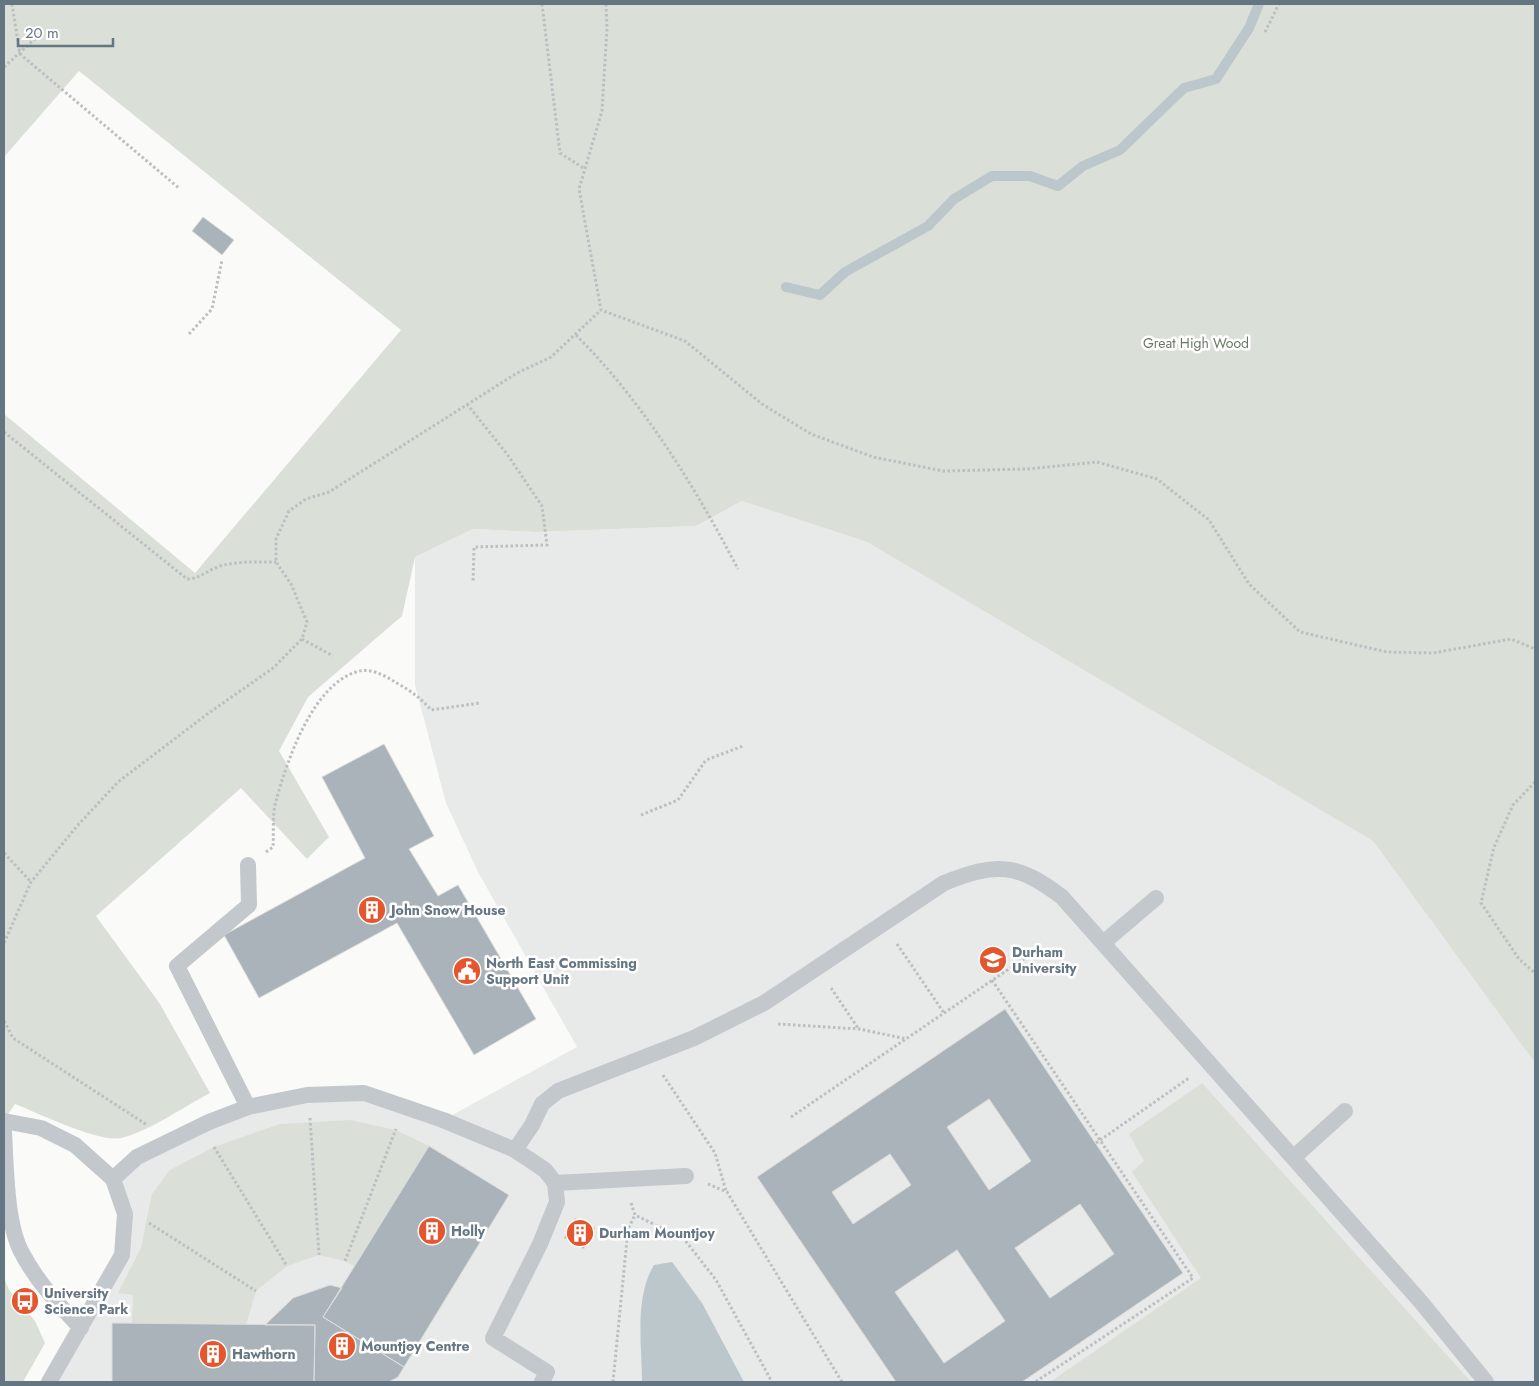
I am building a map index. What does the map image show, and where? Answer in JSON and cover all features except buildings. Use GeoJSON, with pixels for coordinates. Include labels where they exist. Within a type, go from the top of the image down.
{"type":"FeatureCollection","features":[{"type":"Feature","properties":{"kind":"lane"},"geometry":{"type":"LineString","coordinates":[[248,865],[249,905],[177,966],[248,1107]]}},
{"type":"Feature","properties":{"kind":"lane"},"geometry":{"type":"LineString","coordinates":[[515,1150],[532,1126],[542,1104],[558,1091],[694,1038],[764,1003],[944,883],[972,872],[1002,868],[1038,878],[1062,898],[1421,1302],[1486,1382]]}},
{"type":"Feature","properties":{"kind":"lane"},"geometry":{"type":"LineString","coordinates":[[1103,943],[1156,898]]}},
{"type":"Feature","properties":{"kind":"lane"},"geometry":{"type":"LineString","coordinates":[[113,1179],[136,1157],[201,1126],[248,1107],[307,1095],[364,1093],[401,1104],[515,1150],[545,1170],[556,1183],[557,1202],[551,1219],[493,1338],[547,1372],[542,1382]]}},
{"type":"Feature","properties":{"kind":"lane"},"geometry":{"type":"LineString","coordinates":[[1293,1158],[1344,1111]]}},
{"type":"Feature","properties":{"kind":"lane"},"geometry":{"type":"LineString","coordinates":[[4,1121],[41,1128],[76,1145],[113,1179],[125,1214],[122,1255],[49,1382]]}},
{"type":"Feature","properties":{"kind":"lane"},"geometry":{"type":"LineString","coordinates":[[4,1132],[9,1207],[21,1252],[50,1296],[81,1328]]}},
{"type":"Feature","properties":{"kind":"lane"},"geometry":{"type":"LineString","coordinates":[[556,1183],[686,1176]]}},
{"type":"Feature","properties":{"kind":"path"},"geometry":{"type":"LineString","coordinates":[[12,4],[20,54],[180,189]]}},
{"type":"Feature","properties":{"kind":"path"},"geometry":{"type":"LineString","coordinates":[[542,4],[560,152],[585,168]]}},
{"type":"Feature","properties":{"kind":"path"},"geometry":{"type":"LineString","coordinates":[[601,310],[579,189],[602,111],[607,28],[606,4]]}},
{"type":"Feature","properties":{"kind":"path"},"geometry":{"type":"LineString","coordinates":[[1265,32],[1279,4]]}},
{"type":"Feature","properties":{"kind":"path"},"geometry":{"type":"LineString","coordinates":[[4,67],[38,36]]}},
{"type":"Feature","properties":{"kind":"path"},"geometry":{"type":"LineString","coordinates":[[189,334],[212,308],[222,260]]}},
{"type":"Feature","properties":{"kind":"path"},"geometry":{"type":"LineString","coordinates":[[4,942],[31,882],[78,825],[118,782],[206,715],[273,668],[302,639],[307,622],[291,584],[276,562],[276,539],[289,511],[306,499],[329,492],[517,373],[550,357],[601,310]]}},
{"type":"Feature","properties":{"kind":"path"},"geometry":{"type":"LineString","coordinates":[[601,310],[686,342],[762,404],[802,429],[873,458],[943,471],[1027,469],[1097,462],[1157,479],[1209,520],[1249,584],[1300,632],[1387,652],[1433,654],[1511,639],[1535,649]]}},
{"type":"Feature","properties":{"kind":"path"},"geometry":{"type":"LineString","coordinates":[[576,335],[603,362],[633,399],[705,506],[738,569]]}},
{"type":"Feature","properties":{"kind":"path"},"geometry":{"type":"LineString","coordinates":[[467,404],[507,454],[542,506],[547,545],[474,547],[473,583]]}},
{"type":"Feature","properties":{"kind":"path"},"geometry":{"type":"LineString","coordinates":[[4,432],[187,579],[196,579],[219,567],[250,562],[276,562]]}},
{"type":"Feature","properties":{"kind":"path"},"geometry":{"type":"LineString","coordinates":[[302,639],[333,656]]}},
{"type":"Feature","properties":{"kind":"path"},"geometry":{"type":"LineString","coordinates":[[248,865],[273,847],[275,803],[301,728],[317,702],[340,682],[356,671],[380,673],[424,701],[431,710],[480,703]]}},
{"type":"Feature","properties":{"kind":"path"},"geometry":{"type":"LineString","coordinates":[[641,815],[678,800],[706,760],[743,746]]}},
{"type":"Feature","properties":{"kind":"path"},"geometry":{"type":"LineString","coordinates":[[1535,782],[1513,805],[1494,847],[1481,903],[1519,959],[1535,974]]}},
{"type":"Feature","properties":{"kind":"path"},"geometry":{"type":"LineString","coordinates":[[4,853],[31,882]]}},
{"type":"Feature","properties":{"kind":"path"},"geometry":{"type":"LineString","coordinates":[[892,937],[944,1014]]}},
{"type":"Feature","properties":{"kind":"path"},"geometry":{"type":"LineString","coordinates":[[791,1117],[1031,954]]}},
{"type":"Feature","properties":{"kind":"path"},"geometry":{"type":"LineString","coordinates":[[992,980],[1102,1140],[1193,1278],[1035,1382]]}},
{"type":"Feature","properties":{"kind":"path"},"geometry":{"type":"LineString","coordinates":[[826,982],[859,1029]]}},
{"type":"Feature","properties":{"kind":"path"},"geometry":{"type":"LineString","coordinates":[[764,1003],[779,1025],[859,1029],[907,1039]]}},
{"type":"Feature","properties":{"kind":"path"},"geometry":{"type":"LineString","coordinates":[[4,1021],[14,1038],[172,1139]]}},
{"type":"Feature","properties":{"kind":"path"},"geometry":{"type":"LineString","coordinates":[[649,1055],[715,1152],[726,1192],[842,1382]]}},
{"type":"Feature","properties":{"kind":"path"},"geometry":{"type":"LineString","coordinates":[[1096,1143],[1209,1063]]}},
{"type":"Feature","properties":{"kind":"path"},"geometry":{"type":"LineString","coordinates":[[307,1095],[311,1121],[319,1255]]}},
{"type":"Feature","properties":{"kind":"path"},"geometry":{"type":"LineString","coordinates":[[344,1261],[396,1130],[401,1104]]}},
{"type":"Feature","properties":{"kind":"path"},"geometry":{"type":"LineString","coordinates":[[201,1126],[286,1266]]}},
{"type":"Feature","properties":{"kind":"path"},"geometry":{"type":"LineString","coordinates":[[686,1176],[726,1192]]}},
{"type":"Feature","properties":{"kind":"path"},"geometry":{"type":"LineString","coordinates":[[622,1179],[635,1215],[684,1240],[716,1280],[772,1382]]}},
{"type":"Feature","properties":{"kind":"path"},"geometry":{"type":"LineString","coordinates":[[125,1214],[147,1221],[256,1291]]}},
{"type":"Feature","properties":{"kind":"path"},"geometry":{"type":"LineString","coordinates":[[613,1382],[628,1229],[635,1215]]}},
{"type":"Feature","properties":{"kind":"shaded area","name":"Durham University"},"geometry":{"type":"Polygon","coordinates":[[[742,501],[867,542],[1373,841],[1535,1063],[1535,1382],[49,1382],[122,1255],[113,1179],[137,1157],[248,1107],[364,1093],[443,1120],[577,1047],[478,872],[446,803],[415,685],[415,557],[473,529],[536,532],[696,526],[742,501]]]}},
{"type":"Feature","properties":{"kind":"shaded area"},"geometry":{"type":"Polygon","coordinates":[[[672,1262],[702,1303],[744,1382],[642,1382],[640,1322],[644,1292],[654,1265],[672,1262]]]}},
{"type":"Feature","properties":{"kind":"green space","name":"Great High Wood"},"geometry":{"type":"Polygon","coordinates":[[[4,4],[1535,4],[1535,1063],[1373,841],[867,542],[742,501],[696,526],[536,532],[473,529],[415,557],[402,616],[308,697],[279,751],[329,837],[307,859],[241,788],[96,916],[160,1004],[210,1093],[155,1124],[121,1138],[98,1136],[84,1132],[15,1104],[4,1120],[4,414],[195,573],[401,330],[79,71],[4,157],[4,4]]]}},
{"type":"Feature","properties":{"kind":"green space"},"geometry":{"type":"Polygon","coordinates":[[[1202,1083],[1471,1382],[1050,1382],[1201,1278],[1132,1172],[1144,1161],[1129,1134],[1202,1083]]]}},
{"type":"Feature","properties":{"kind":"green space"},"geometry":{"type":"Polygon","coordinates":[[[350,1120],[396,1130],[429,1146],[354,1266],[345,1261],[319,1255],[287,1266],[256,1291],[246,1325],[132,1324],[133,1295],[118,1293],[141,1248],[152,1194],[170,1170],[214,1147],[280,1124],[350,1120]]]}},
{"type":"Feature","properties":{"kind":"green space"},"geometry":{"type":"Polygon","coordinates":[[[4,1278],[9,1290],[35,1321],[45,1343],[23,1382],[4,1382],[4,1278]]]}},
{"type":"Feature","properties":{"kind":"waterway"},"geometry":{"type":"LineString","coordinates":[[786,287],[820,295],[845,272],[928,226],[954,199],[992,176],[1030,176],[1058,186],[1083,166],[1120,150],[1184,88],[1216,79],[1249,28],[1259,4]]}},
{"type":"Feature","properties":{"kind":"place","name":"John Snow House"},"geometry":{"type":"Point","coordinates":[372,910]}},
{"type":"Feature","properties":{"kind":"place","name":"Durham University"},"geometry":{"type":"Point","coordinates":[993,960]}},
{"type":"Feature","properties":{"kind":"place","name":"North East Commissing Support Unit"},"geometry":{"type":"Point","coordinates":[467,971]}},
{"type":"Feature","properties":{"kind":"place","name":"Holly"},"geometry":{"type":"Point","coordinates":[432,1231]}},
{"type":"Feature","properties":{"kind":"place","name":"Durham Mountjoy"},"geometry":{"type":"Point","coordinates":[580,1233]}},
{"type":"Feature","properties":{"kind":"place","name":"University Science Park"},"geometry":{"type":"Point","coordinates":[25,1301]}},
{"type":"Feature","properties":{"kind":"place","name":"Mountjoy Centre"},"geometry":{"type":"Point","coordinates":[342,1346]}},
{"type":"Feature","properties":{"kind":"place","name":"Hawthorn"},"geometry":{"type":"Point","coordinates":[213,1354]}}]}
